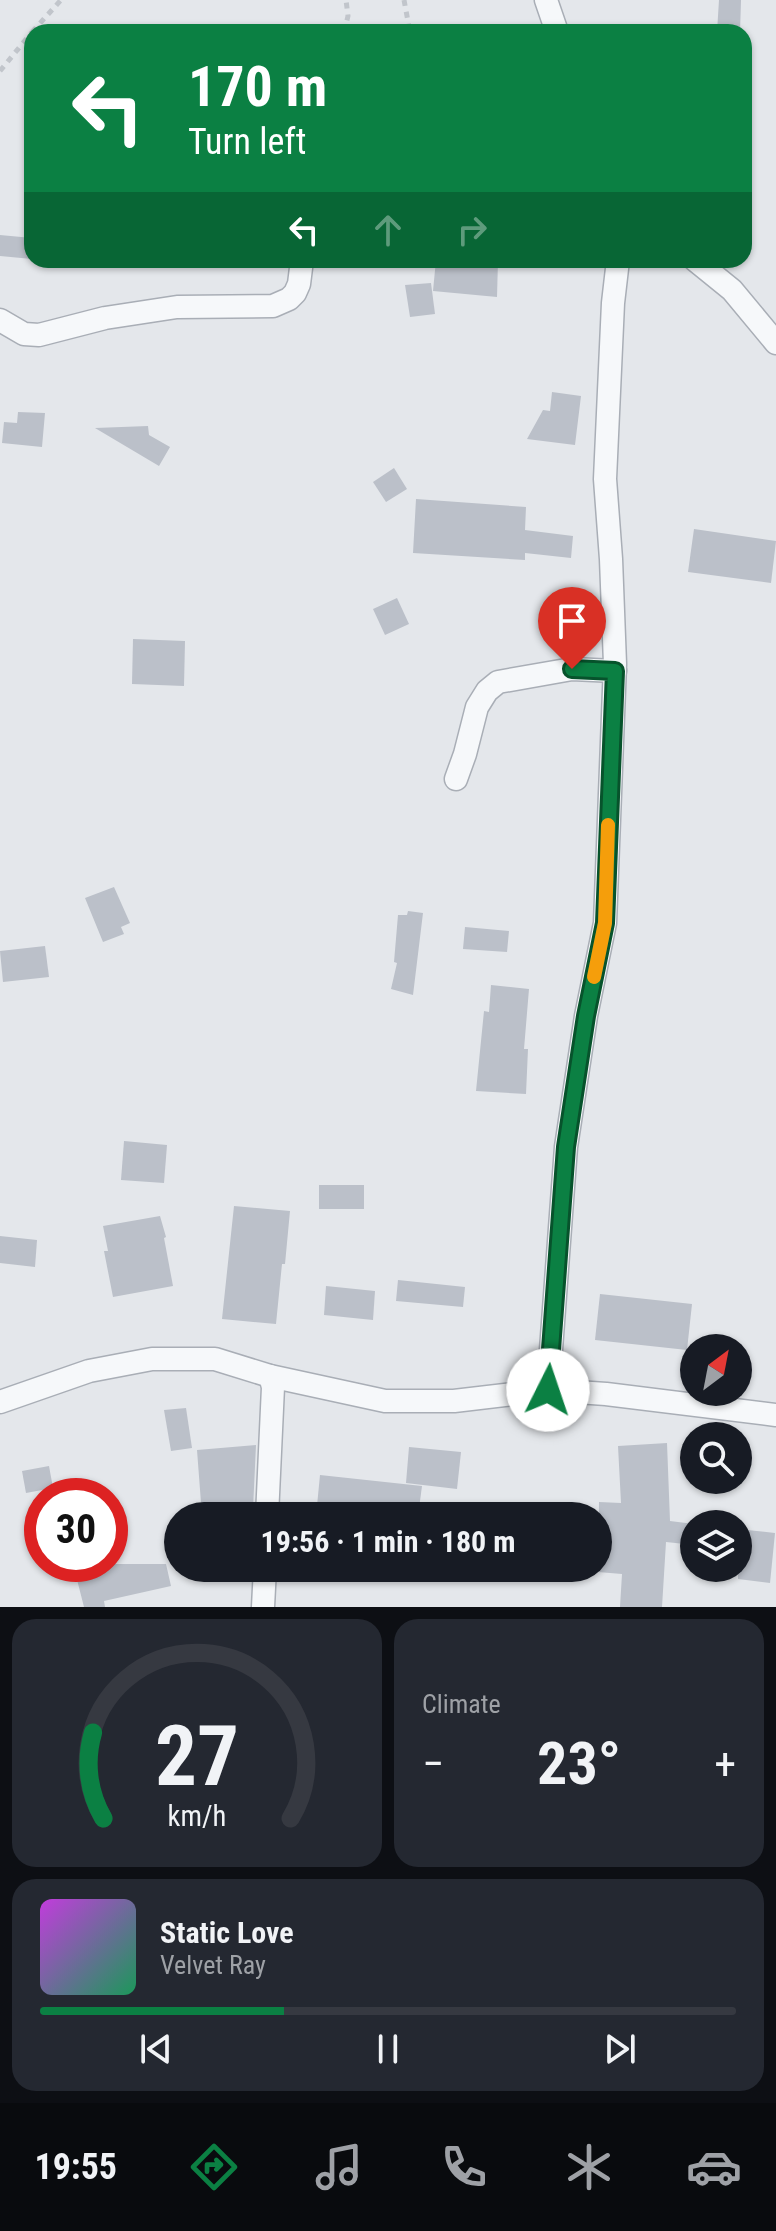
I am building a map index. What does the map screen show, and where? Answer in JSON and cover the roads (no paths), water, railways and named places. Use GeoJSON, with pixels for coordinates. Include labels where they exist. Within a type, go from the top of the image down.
{"type":"FeatureCollection","features":[{"type":"Feature","properties":{"kind":"street"},"geometry":{"type":"LineString","coordinates":[[546,0],[554,24]]}},
{"type":"Feature","properties":{"kind":"street"},"geometry":{"type":"LineString","coordinates":[[0,320],[24,334],[39,335],[105,318],[177,307],[273,306],[295,293],[301,268]]}},
{"type":"Feature","properties":{"kind":"street"},"geometry":{"type":"LineString","coordinates":[[548,1390],[566,1147],[586,1016],[605,923],[615,671],[605,479],[617,268]]}},
{"type":"Feature","properties":{"kind":"street"},"geometry":{"type":"LineString","coordinates":[[705,268],[732,290],[776,343]]}},
{"type":"Feature","properties":{"kind":"street"},"geometry":{"type":"LineString","coordinates":[[456,779],[477,707],[487,691],[498,682],[572,669],[615,671]]}},
{"type":"Feature","properties":{"kind":"street"},"geometry":{"type":"LineString","coordinates":[[0,1402],[89,1371],[152,1359],[215,1359],[270,1376],[385,1401],[454,1401],[548,1390],[776,1415]]}},
{"type":"Feature","properties":{"kind":"street"},"geometry":{"type":"LineString","coordinates":[[268,1502],[273,1387],[270,1376]]}},
{"type":"Feature","properties":{"kind":"street"},"geometry":{"type":"LineString","coordinates":[[263,1607],[264,1582]]}}]}
